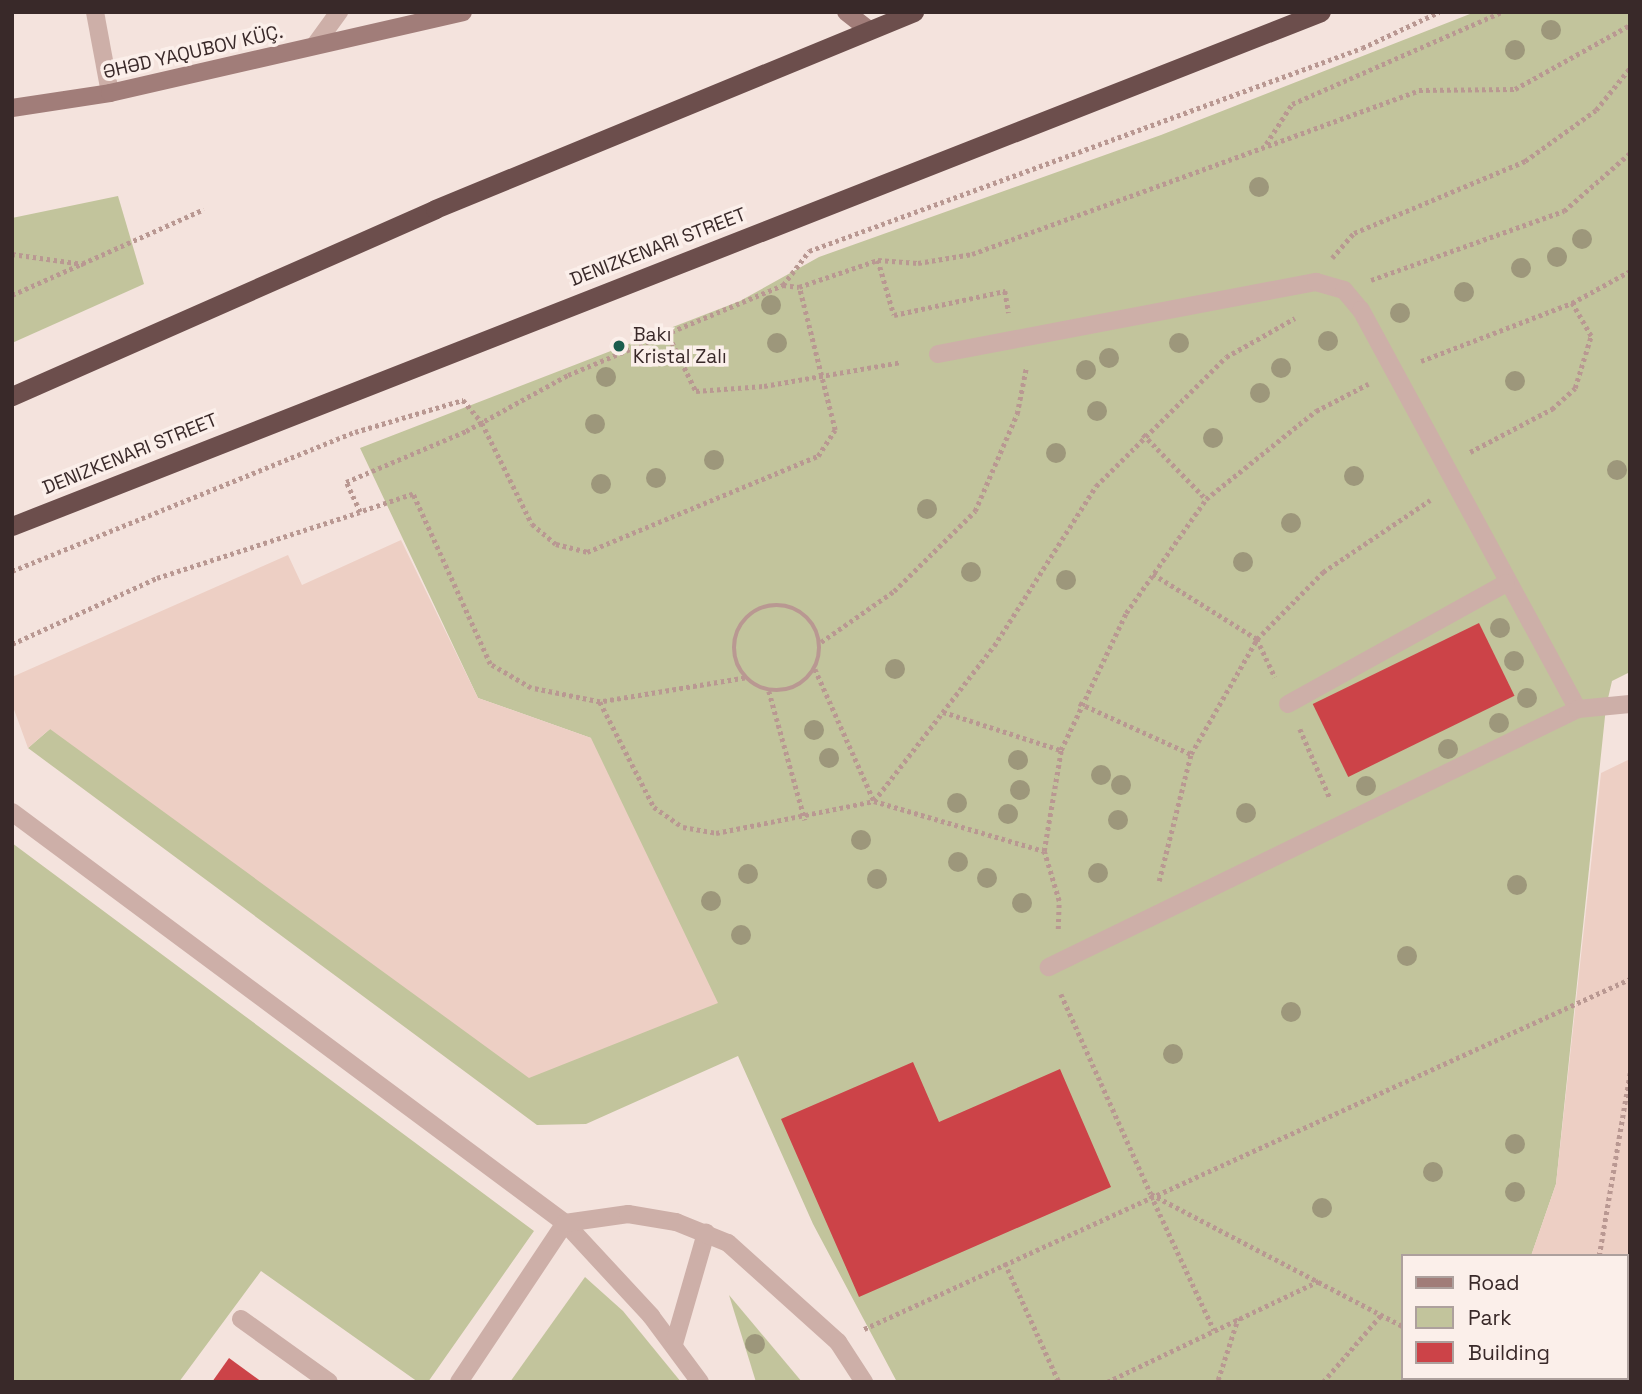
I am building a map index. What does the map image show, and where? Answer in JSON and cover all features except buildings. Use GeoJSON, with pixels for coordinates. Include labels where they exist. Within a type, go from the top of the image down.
{"type":"FeatureCollection","features":[{"type":"Feature","properties":{"kind":"highway"},"geometry":{"type":"LineString","coordinates":[[12,396],[448,204],[914,12]]}},
{"type":"Feature","properties":{"kind":"highway","name":"DENIZKENARI STREET"},"geometry":{"type":"LineString","coordinates":[[12,526],[1321,12]]}},
{"type":"Feature","properties":{"kind":"main road","name":"ƏHƏD YAQUBOV KÜÇ."},"geometry":{"type":"LineString","coordinates":[[12,108],[110,93],[463,12]]}},
{"type":"Feature","properties":{"kind":"main road"},"geometry":{"type":"LineString","coordinates":[[846,12],[869,30]]}},
{"type":"Feature","properties":{"kind":"street"},"geometry":{"type":"LineString","coordinates":[[95,12],[110,93]]}},
{"type":"Feature","properties":{"kind":"street"},"geometry":{"type":"LineString","coordinates":[[315,46],[339,12]]}},
{"type":"Feature","properties":{"kind":"street"},"geometry":{"type":"LineString","coordinates":[[938,354],[1316,282],[1343,290],[1361,310],[1506,583],[1578,709]]}},
{"type":"Feature","properties":{"kind":"street"},"geometry":{"type":"LineString","coordinates":[[1289,704],[1506,583]]}},
{"type":"Feature","properties":{"kind":"street"},"geometry":{"type":"LineString","coordinates":[[1049,967],[1578,709],[1630,704]]}},
{"type":"Feature","properties":{"kind":"street"},"geometry":{"type":"LineString","coordinates":[[12,812],[565,1223],[674,1344],[700,1382]]}},
{"type":"Feature","properties":{"kind":"street"},"geometry":{"type":"LineString","coordinates":[[459,1382],[565,1223],[628,1214],[706,1233],[765,1271],[838,1342],[864,1382]]}},
{"type":"Feature","properties":{"kind":"street"},"geometry":{"type":"LineString","coordinates":[[674,1344],[706,1233]]}},
{"type":"Feature","properties":{"kind":"street"},"geometry":{"type":"LineString","coordinates":[[241,1319],[329,1382]]}},
{"type":"Feature","properties":{"kind":"path"},"geometry":{"type":"LineString","coordinates":[[360,512],[346,482],[482,423],[568,375],[669,336],[783,285],[809,251],[1362,48],[1439,12]]}},
{"type":"Feature","properties":{"kind":"path"},"geometry":{"type":"LineString","coordinates":[[1266,145],[1292,104],[1502,12]]}},
{"type":"Feature","properties":{"kind":"path"},"geometry":{"type":"LineString","coordinates":[[783,285],[799,287],[878,260],[918,263],[972,254],[1419,90],[1515,89],[1630,25]]}},
{"type":"Feature","properties":{"kind":"path"},"geometry":{"type":"LineString","coordinates":[[1316,282],[1354,233],[1525,161],[1596,110],[1630,68]]}},
{"type":"Feature","properties":{"kind":"path"},"geometry":{"type":"LineString","coordinates":[[874,801],[994,646],[1096,486],[1143,434],[1226,357],[1343,290],[1564,211],[1630,153]]}},
{"type":"Feature","properties":{"kind":"path"},"geometry":{"type":"LineString","coordinates":[[12,295],[204,209]]}},
{"type":"Feature","properties":{"kind":"path"},"geometry":{"type":"LineString","coordinates":[[12,254],[84,264]]}},
{"type":"Feature","properties":{"kind":"path"},"geometry":{"type":"LineString","coordinates":[[821,642],[894,591],[975,511],[1017,414],[1022,340],[1004,292],[894,315],[878,260]]}},
{"type":"Feature","properties":{"kind":"path"},"geometry":{"type":"LineString","coordinates":[[1214,1330],[1049,967],[1059,901],[1044,851],[1061,750],[1079,703],[1126,613],[1206,499],[1316,411],[1392,372],[1572,303],[1629,275]]}},
{"type":"Feature","properties":{"kind":"path"},"geometry":{"type":"LineString","coordinates":[[12,571],[355,432],[437,405],[469,401],[532,524],[556,544],[587,552],[818,456],[835,430],[799,287]]}},
{"type":"Feature","properties":{"kind":"path"},"geometry":{"type":"LineString","coordinates":[[1444,465],[1552,409],[1576,388],[1591,336],[1572,303]]}},
{"type":"Feature","properties":{"kind":"path"},"geometry":{"type":"LineString","coordinates":[[669,336],[696,391],[823,376],[901,362]]}},
{"type":"Feature","properties":{"kind":"path"},"geometry":{"type":"LineString","coordinates":[[1143,434],[1206,499]]}},
{"type":"Feature","properties":{"kind":"path"},"geometry":{"type":"LineString","coordinates":[[1159,914],[1159,862],[1191,754],[1256,639],[1323,572],[1455,486]]}},
{"type":"Feature","properties":{"kind":"path"},"geometry":{"type":"LineString","coordinates":[[12,645],[157,578],[413,494],[489,664],[531,688],[600,702],[744,678],[769,691],[796,688],[815,669],[821,642],[809,618],[785,604],[758,608],[738,627],[733,653],[744,678]]}},
{"type":"Feature","properties":{"kind":"path"},"geometry":{"type":"LineString","coordinates":[[815,669],[874,801]]}},
{"type":"Feature","properties":{"kind":"path"},"geometry":{"type":"LineString","coordinates":[[769,691],[805,820]]}},
{"type":"Feature","properties":{"kind":"path"},"geometry":{"type":"LineString","coordinates":[[600,702],[654,807],[683,827],[716,834],[805,820],[874,801],[1044,851]]}},
{"type":"Feature","properties":{"kind":"path"},"geometry":{"type":"LineString","coordinates":[[1079,703],[1191,754]]}},
{"type":"Feature","properties":{"kind":"path"},"geometry":{"type":"LineString","coordinates":[[943,712],[1061,750]]}},
{"type":"Feature","properties":{"kind":"path"},"geometry":{"type":"LineString","coordinates":[[838,1342],[1151,1194],[1630,979]]}},
{"type":"Feature","properties":{"kind":"path"},"geometry":{"type":"LineString","coordinates":[[1599,1254],[1630,1072]]}},
{"type":"Feature","properties":{"kind":"path"},"geometry":{"type":"LineString","coordinates":[[1151,1194],[1321,1280],[1400,1324]]}},
{"type":"Feature","properties":{"kind":"path"},"geometry":{"type":"LineString","coordinates":[[1005,1263],[1059,1382]]}},
{"type":"Feature","properties":{"kind":"path"},"geometry":{"type":"LineString","coordinates":[[1107,1382],[1321,1280]]}},
{"type":"Feature","properties":{"kind":"path"},"geometry":{"type":"LineString","coordinates":[[1323,1382],[1382,1314]]}},
{"type":"Feature","properties":{"kind":"path"},"geometry":{"type":"LineString","coordinates":[[1188,1382],[1219,1381],[1238,1318]]}},
{"type":"Feature","properties":{"kind":"path"},"geometry":{"type":"LineString","coordinates":[[1113,1379],[1120,1382]]}},
{"type":"Feature","properties":{"kind":"green space"},"geometry":{"type":"Polygon","coordinates":[[[1475,12],[1630,12],[1630,672],[1612,681],[1606,707],[1556,1184],[1532,1254],[1400,1254],[1400,1380],[1479,1382],[897,1382],[813,1224],[738,1056],[586,1124],[537,1125],[28,748],[50,729],[591,738],[478,698],[360,448],[740,301],[819,257],[1161,135],[1475,12]]]}},
{"type":"Feature","properties":{"kind":"green space"},"geometry":{"type":"Polygon","coordinates":[[[118,196],[144,284],[12,343],[12,218],[118,196]]]}},
{"type":"Feature","properties":{"kind":"green space"},"geometry":{"type":"Polygon","coordinates":[[[12,843],[534,1231],[428,1382],[418,1382],[261,1271],[179,1382],[12,1382],[12,843]]]}},
{"type":"Feature","properties":{"kind":"green space"},"geometry":{"type":"Polygon","coordinates":[[[585,1277],[623,1311],[681,1382],[510,1382],[585,1277]]]}},
{"type":"Feature","properties":{"kind":"green space"},"geometry":{"type":"Polygon","coordinates":[[[729,1295],[802,1382],[756,1382],[729,1295]]]}},
{"type":"Feature","properties":{"kind":"shaded area"},"geometry":{"type":"Polygon","coordinates":[[[401,540],[478,698],[591,738],[718,1003],[529,1078],[50,729],[28,748],[12,704],[12,677],[288,555],[302,585],[401,540]]]}},
{"type":"Feature","properties":{"kind":"shaded area"},"geometry":{"type":"Polygon","coordinates":[[[1630,759],[1630,1382],[1479,1382],[1628,1380],[1628,1254],[1532,1254],[1556,1184],[1601,773],[1630,759]]]}},
{"type":"Feature","properties":{"kind":"place","name":"Bakı Kristal Zalı"},"geometry":{"type":"Point","coordinates":[619,346]}}]}
